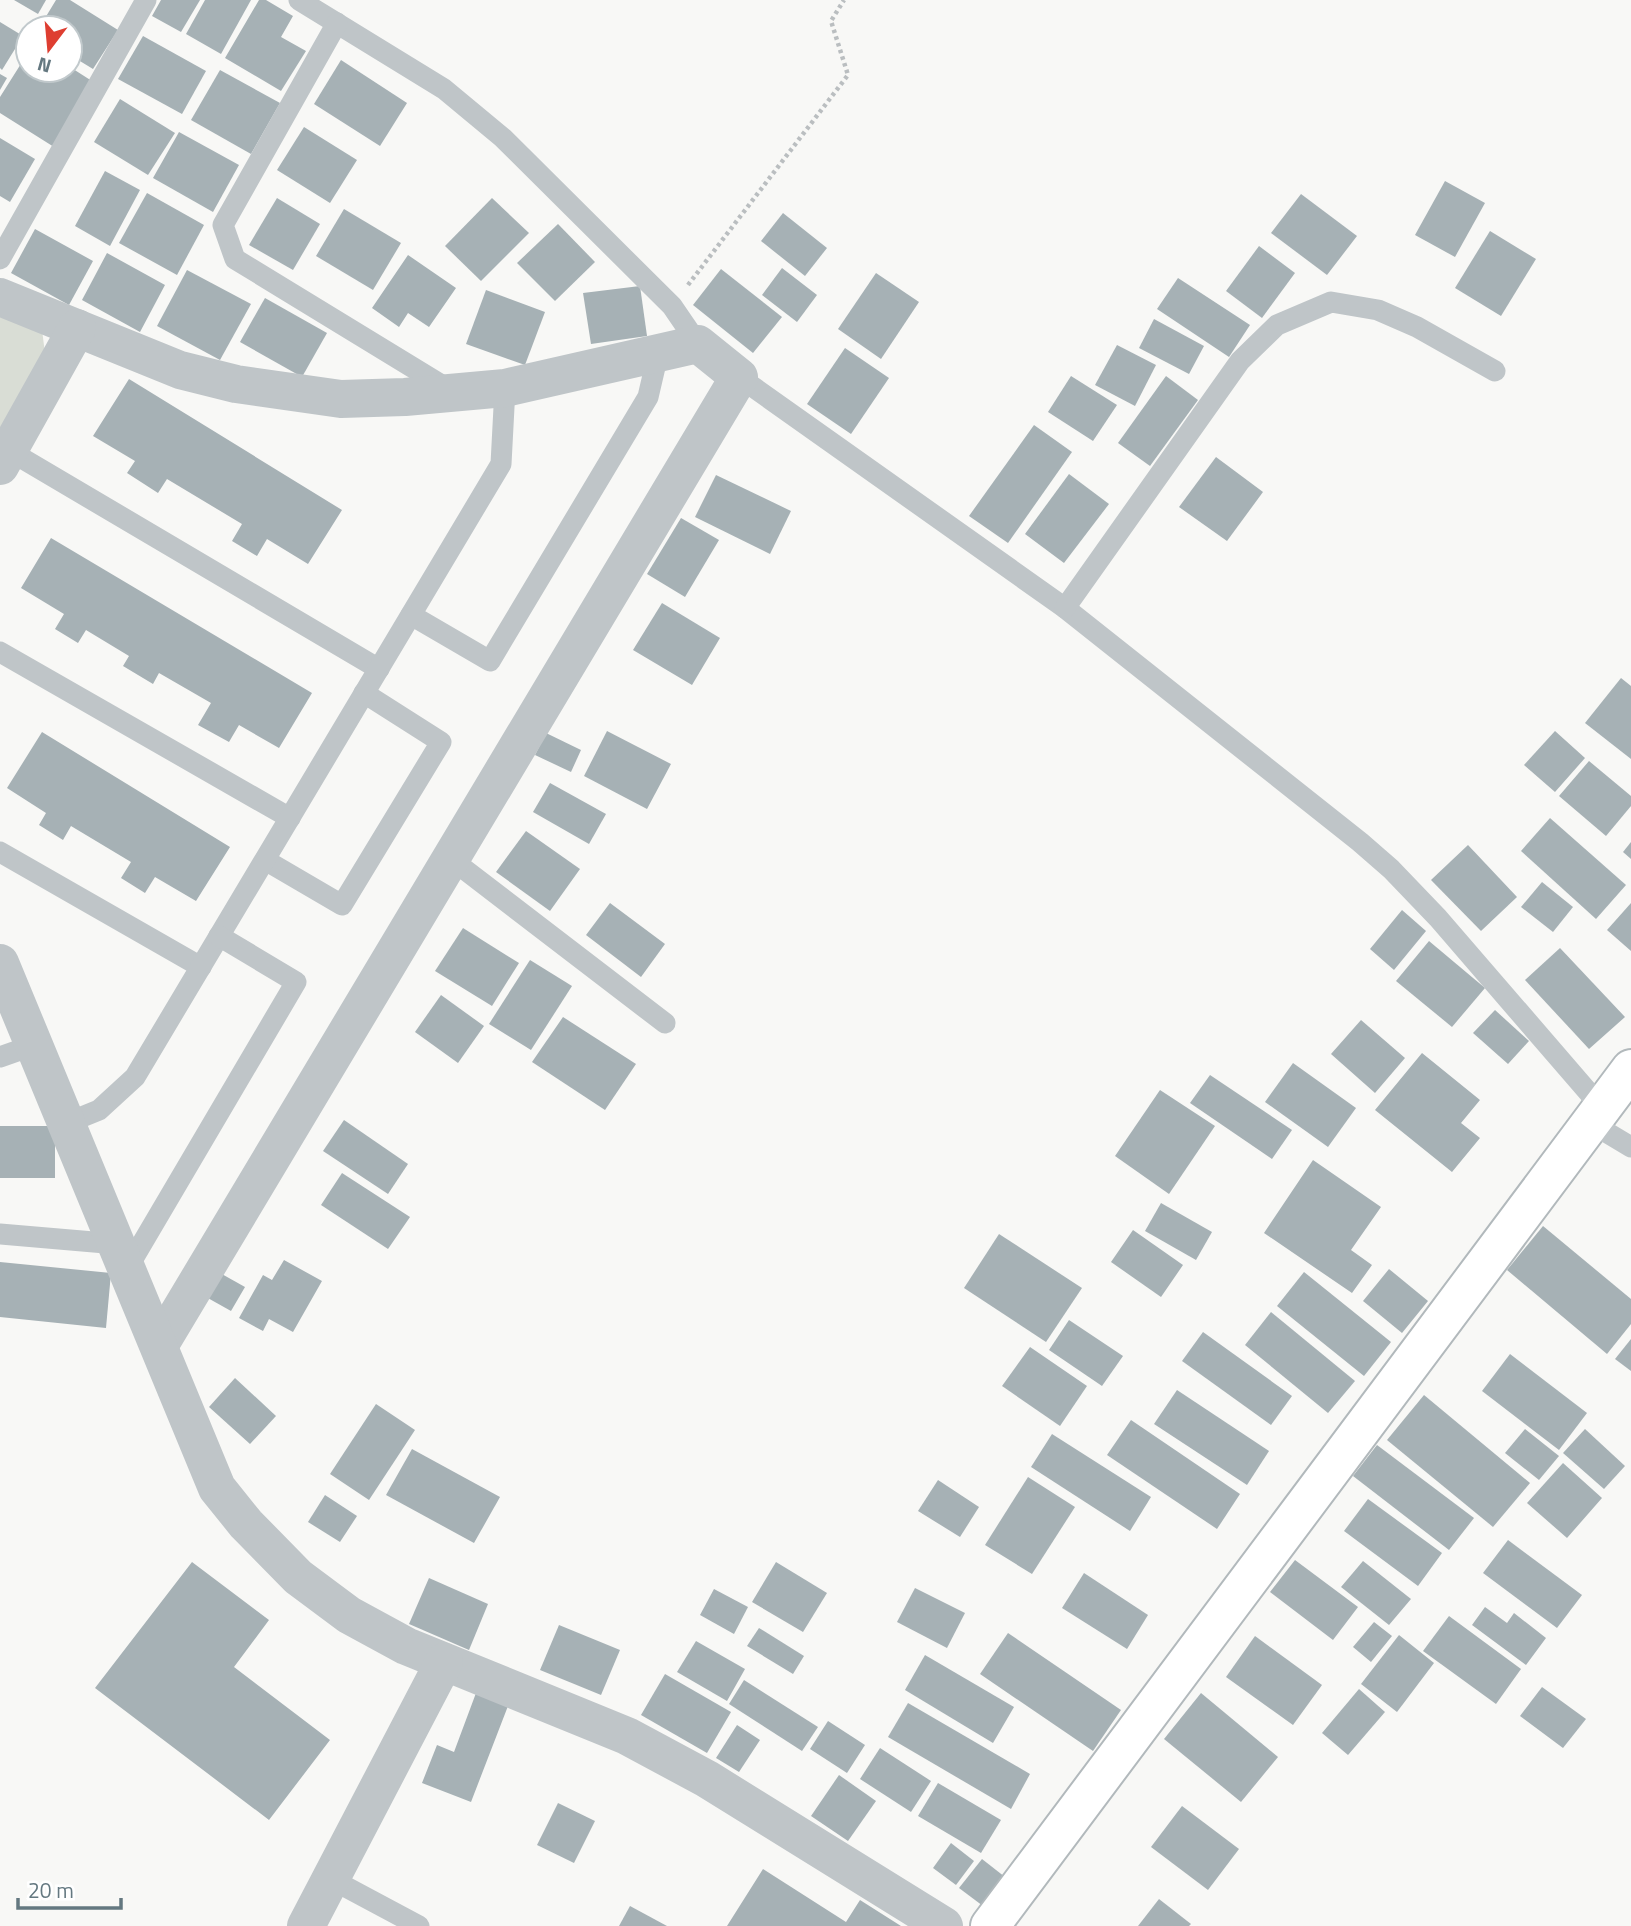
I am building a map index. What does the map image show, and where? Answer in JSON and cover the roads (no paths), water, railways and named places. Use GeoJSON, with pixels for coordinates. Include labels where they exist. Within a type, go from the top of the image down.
{"type":"FeatureCollection","features":[{"type":"Feature","properties":{"kind":"street"},"geometry":{"type":"LineString","coordinates":[[0,297],[180,370],[236,384],[341,399],[505,388],[698,344],[739,377],[159,1346]]}},
{"type":"Feature","properties":{"kind":"street"},"geometry":{"type":"LineString","coordinates":[[4,458],[77,328]]}},
{"type":"Feature","properties":{"kind":"street"},"geometry":{"type":"LineString","coordinates":[[0,963],[17,1051],[67,1123],[217,1488],[246,1524],[298,1577],[349,1615],[407,1646],[638,1742],[707,1779],[944,1926]]}},
{"type":"Feature","properties":{"kind":"street"},"geometry":{"type":"LineString","coordinates":[[990,1926],[1631,1069]]}},
{"type":"Feature","properties":{"kind":"street"},"geometry":{"type":"LineString","coordinates":[[306,1926],[444,1662]]}},
{"type":"Feature","properties":{"kind":"lane"},"geometry":{"type":"LineString","coordinates":[[0,258],[146,0]]}},
{"type":"Feature","properties":{"kind":"lane"},"geometry":{"type":"LineString","coordinates":[[299,0],[444,89],[503,138],[672,306],[698,344]]}},
{"type":"Feature","properties":{"kind":"lane"},"geometry":{"type":"LineString","coordinates":[[337,23],[223,225],[235,259],[453,392]]}},
{"type":"Feature","properties":{"kind":"lane"},"geometry":{"type":"LineString","coordinates":[[1065,608],[1240,361],[1278,325],[1331,302],[1378,310],[1417,327],[1495,371]]}},
{"type":"Feature","properties":{"kind":"lane"},"geometry":{"type":"LineString","coordinates":[[411,615],[490,661],[648,397],[658,354]]}},
{"type":"Feature","properties":{"kind":"lane"},"geometry":{"type":"LineString","coordinates":[[739,377],[1065,608],[1253,755],[1391,869],[1438,918],[1596,1115],[1631,1147]]}},
{"type":"Feature","properties":{"kind":"lane"},"geometry":{"type":"LineString","coordinates":[[67,1123],[99,1110],[135,1077],[379,669],[501,464],[505,388]]}},
{"type":"Feature","properties":{"kind":"lane"},"geometry":{"type":"LineString","coordinates":[[4,458],[379,669]]}},
{"type":"Feature","properties":{"kind":"lane"},"geometry":{"type":"LineString","coordinates":[[0,652],[290,818]]}},
{"type":"Feature","properties":{"kind":"lane"},"geometry":{"type":"LineString","coordinates":[[265,860],[342,905],[441,742],[364,693]]}},
{"type":"Feature","properties":{"kind":"lane"},"geometry":{"type":"LineString","coordinates":[[0,852],[201,967]]}},
{"type":"Feature","properties":{"kind":"lane"},"geometry":{"type":"LineString","coordinates":[[451,859],[665,1023]]}},
{"type":"Feature","properties":{"kind":"lane"},"geometry":{"type":"LineString","coordinates":[[0,1234],[122,1257],[296,982],[219,936]]}},
{"type":"Feature","properties":{"kind":"lane"},"geometry":{"type":"LineString","coordinates":[[331,1879],[419,1926]]}}]}
